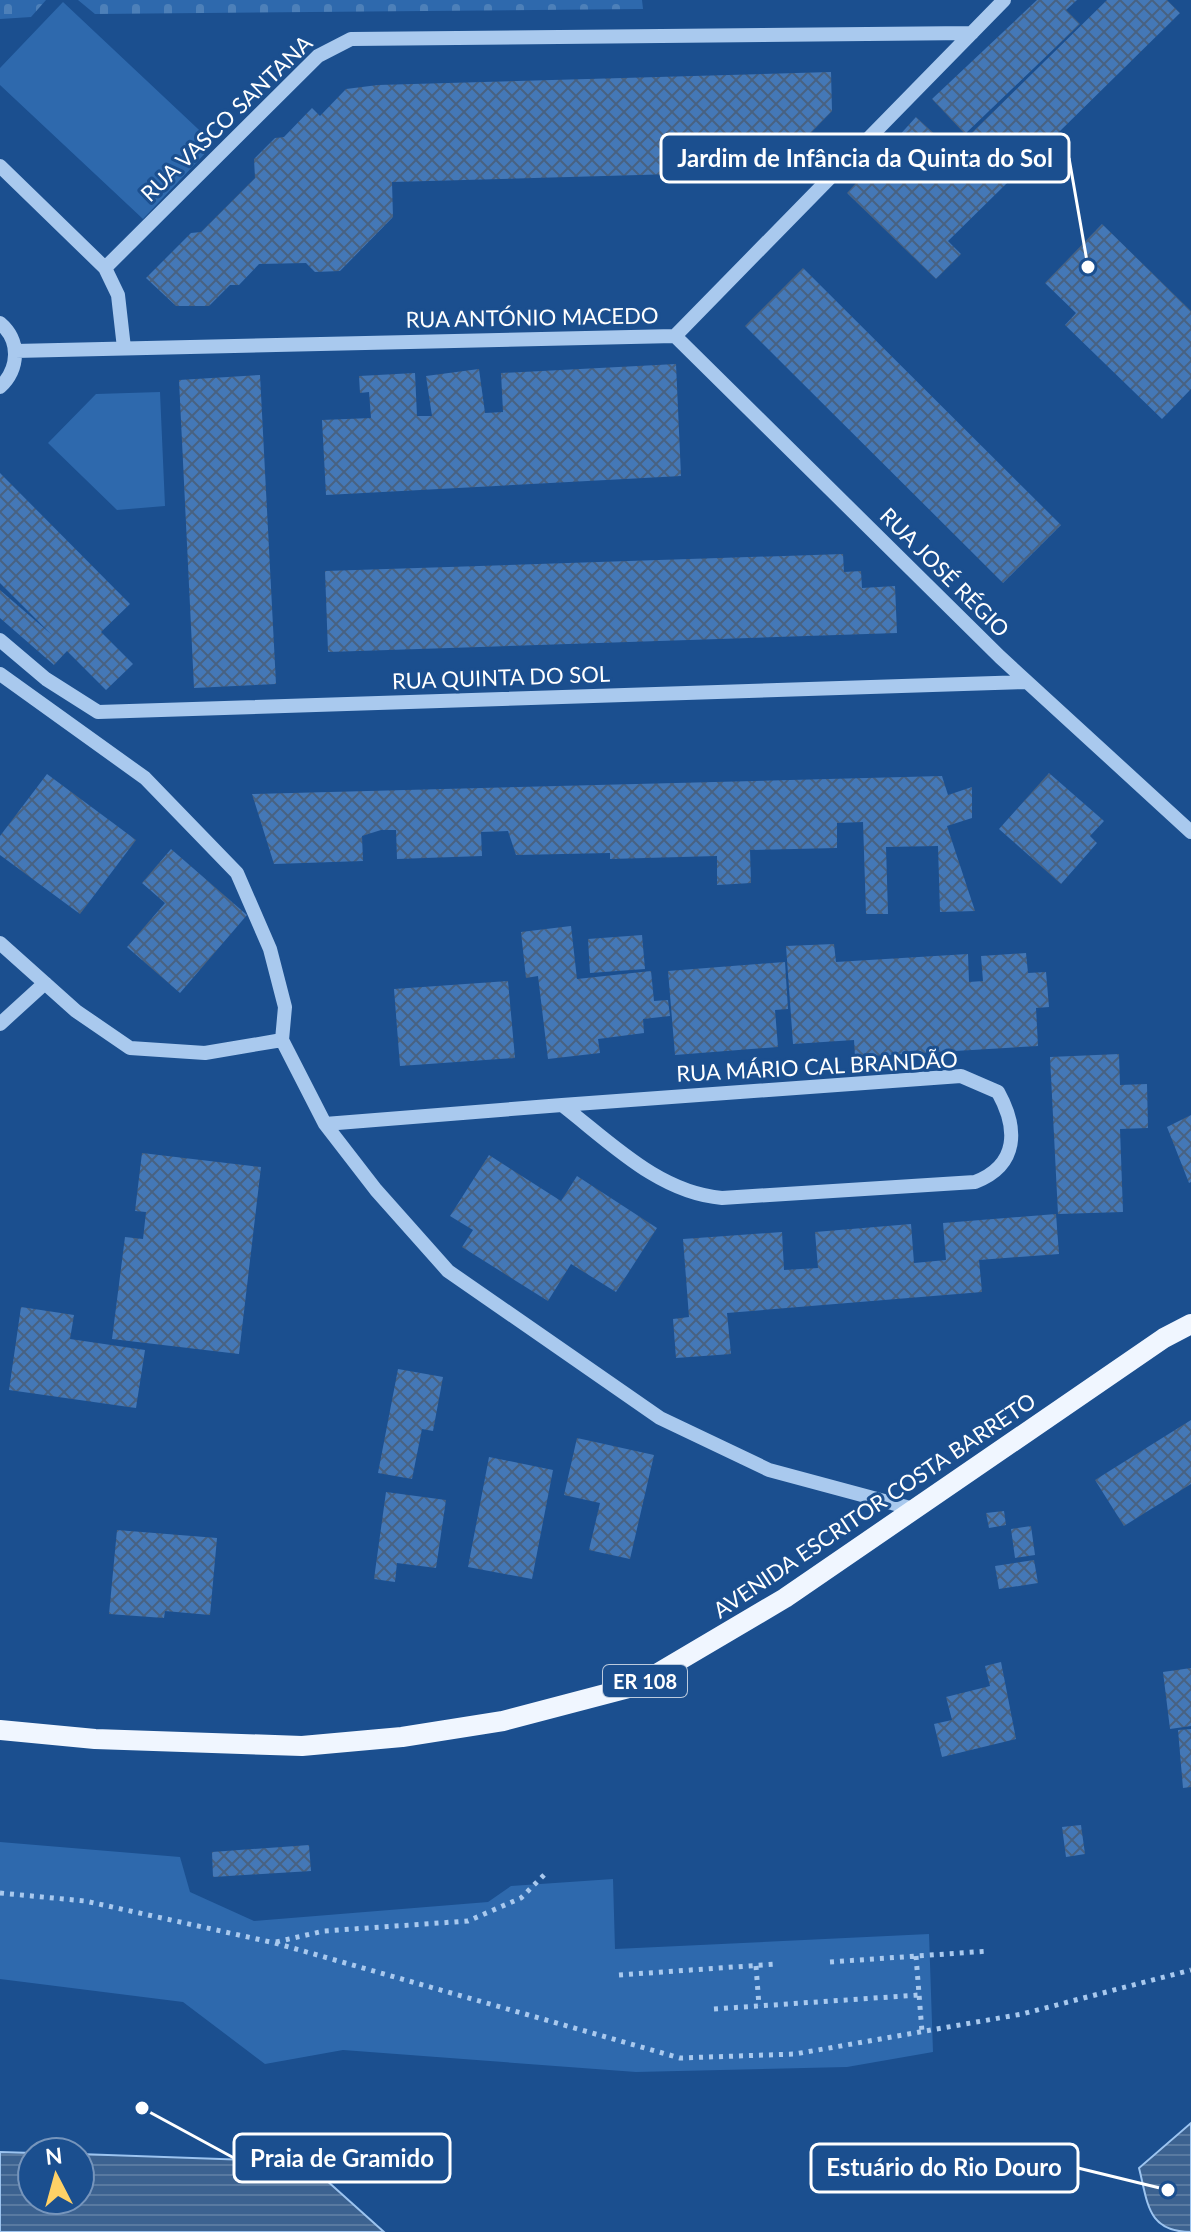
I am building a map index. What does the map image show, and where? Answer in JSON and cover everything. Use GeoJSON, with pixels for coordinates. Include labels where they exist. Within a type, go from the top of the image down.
{"type":"FeatureCollection","features":[{"type":"Feature","properties":{"kind":"main road","name":"AVENIDA ESCRITOR COSTA BARRETO"},"geometry":{"type":"LineString","coordinates":[[0,1730],[95,1739],[302,1746],[402,1737],[562,1708],[636,1686],[785,1598],[1164,1338],[1191,1324]]}},
{"type":"Feature","properties":{"kind":"street","name":"RUA ANTÓNIO MACEDO"},"geometry":{"type":"LineString","coordinates":[[15,351],[675,336],[1004,0]]}},
{"type":"Feature","properties":{"kind":"street","name":"RUA VASCO SANTANA"},"geometry":{"type":"LineString","coordinates":[[105,268],[318,56],[351,39],[972,33]]}},
{"type":"Feature","properties":{"kind":"street"},"geometry":{"type":"LineString","coordinates":[[0,166],[105,268],[118,295],[124,348]]}},
{"type":"Feature","properties":{"kind":"street"},"geometry":{"type":"LineString","coordinates":[[0,323],[12,338],[15,351],[14,366],[0,387]]}},
{"type":"Feature","properties":{"kind":"street","name":"RUA JOSÉ RÉGIO"},"geometry":{"type":"LineString","coordinates":[[675,336],[1027,682],[1191,832]]}},
{"type":"Feature","properties":{"kind":"street","name":"RUA QUINTA DO SOL"},"geometry":{"type":"LineString","coordinates":[[0,640],[46,679],[98,712],[1027,682]]}},
{"type":"Feature","properties":{"kind":"street"},"geometry":{"type":"LineString","coordinates":[[0,674],[145,778],[237,873],[270,949],[285,1007],[282,1040],[325,1124],[376,1190],[448,1271],[660,1418],[769,1470],[914,1509]]}},
{"type":"Feature","properties":{"kind":"street"},"geometry":{"type":"LineString","coordinates":[[0,943],[76,1011],[130,1048],[205,1053],[282,1040]]}},
{"type":"Feature","properties":{"kind":"street"},"geometry":{"type":"LineString","coordinates":[[0,1024],[45,983]]}},
{"type":"Feature","properties":{"kind":"street","name":"RUA MÁRIO CAL BRANDÃO"},"geometry":{"type":"LineString","coordinates":[[325,1124],[562,1105],[961,1076],[998,1092],[1014,1130],[1004,1163],[990,1176],[975,1182],[722,1198],[700,1196],[655,1175],[562,1105]]}},
{"type":"Feature","properties":{"kind":"path"},"geometry":{"type":"LineString","coordinates":[[275,1943],[324,1931],[468,1921],[521,1898],[545,1874]]}},
{"type":"Feature","properties":{"kind":"path"},"geometry":{"type":"LineString","coordinates":[[0,1893],[85,1901],[275,1943],[680,2058],[795,2054],[1022,2014],[1191,1970]]}},
{"type":"Feature","properties":{"kind":"path"},"geometry":{"type":"LineString","coordinates":[[830,1962],[989,1951]]}},
{"type":"Feature","properties":{"kind":"path"},"geometry":{"type":"LineString","coordinates":[[916,1956],[922,2032]]}},
{"type":"Feature","properties":{"kind":"path"},"geometry":{"type":"LineString","coordinates":[[619,1975],[777,1964]]}},
{"type":"Feature","properties":{"kind":"path"},"geometry":{"type":"LineString","coordinates":[[756,1966],[759,2006]]}},
{"type":"Feature","properties":{"kind":"path"},"geometry":{"type":"LineString","coordinates":[[714,2009],[919,1995]]}},
{"type":"Feature","properties":{"kind":"green space"},"geometry":{"type":"Polygon","coordinates":[[[0,0],[46,0],[31,17],[0,19],[0,0]]]}},
{"type":"Feature","properties":{"kind":"green space"},"geometry":{"type":"Polygon","coordinates":[[[78,0],[642,0],[643,9],[95,14],[78,0]]]}},
{"type":"Feature","properties":{"kind":"green space"},"geometry":{"type":"Polygon","coordinates":[[[63,2],[214,144],[143,219],[0,85],[0,68],[63,2]]]}},
{"type":"Feature","properties":{"kind":"green space"},"geometry":{"type":"Polygon","coordinates":[[[160,392],[165,506],[117,510],[48,443],[96,394],[160,392]]]}},
{"type":"Feature","properties":{"kind":"green space"},"geometry":{"type":"Polygon","coordinates":[[[0,1842],[180,1857],[190,1892],[254,1921],[488,1902],[511,1886],[613,1879],[615,1949],[929,1934],[933,2052],[847,2067],[636,2072],[343,2050],[265,2064],[183,2002],[0,1979],[0,1842]]]}},
{"type":"Feature","properties":{"kind":"shaded area"},"geometry":{"type":"Polygon","coordinates":[[[1191,2123],[1191,2232],[1177,2231],[1158,2221],[1148,2204],[1139,2168],[1191,2123]]]}},
{"type":"Feature","properties":{"kind":"shaded area"},"geometry":{"type":"Polygon","coordinates":[[[0,2152],[16,2152],[16,2216],[96,2216],[96,2155],[306,2162],[384,2232],[0,2232],[0,2152]]]}},
{"type":"Feature","properties":{"kind":"building"},"geometry":{"type":"Polygon","coordinates":[[[1037,0],[1077,0],[1066,10],[1080,24],[965,134],[932,99],[1037,0]]]}},
{"type":"Feature","properties":{"kind":"building"},"geometry":{"type":"Polygon","coordinates":[[[1107,0],[1167,0],[1180,13],[948,241],[961,254],[936,279],[847,193],[916,117],[952,150],[935,169],[1107,0]]]}},
{"type":"Feature","properties":{"kind":"building"},"geometry":{"type":"Polygon","coordinates":[[[831,72],[832,111],[804,140],[716,143],[708,150],[709,173],[392,182],[393,217],[340,271],[315,272],[306,263],[259,264],[239,285],[230,285],[209,306],[176,306],[146,278],[191,233],[201,232],[255,178],[254,159],[275,138],[284,137],[312,108],[320,116],[346,89],[378,85],[831,72]]]}},
{"type":"Feature","properties":{"kind":"building"},"geometry":{"type":"Polygon","coordinates":[[[1102,224],[1191,311],[1191,389],[1162,419],[1065,325],[1076,313],[1045,283],[1102,224]]]}},
{"type":"Feature","properties":{"kind":"building"},"geometry":{"type":"Polygon","coordinates":[[[803,268],[1061,525],[1003,583],[745,326],[803,268]]]}},
{"type":"Feature","properties":{"kind":"building"},"geometry":{"type":"Polygon","coordinates":[[[676,364],[681,476],[326,495],[322,420],[371,418],[369,392],[360,393],[359,376],[415,373],[417,416],[432,416],[426,376],[479,369],[485,413],[503,412],[501,373],[676,364]]]}},
{"type":"Feature","properties":{"kind":"building"},"geometry":{"type":"Polygon","coordinates":[[[260,375],[276,684],[194,688],[179,380],[260,375]]]}},
{"type":"Feature","properties":{"kind":"building"},"geometry":{"type":"Polygon","coordinates":[[[0,473],[130,604],[101,632],[133,664],[106,690],[67,651],[54,665],[0,618],[0,590],[52,635],[0,583],[0,473]]]}},
{"type":"Feature","properties":{"kind":"building"},"geometry":{"type":"Polygon","coordinates":[[[843,554],[844,572],[861,571],[862,588],[895,586],[897,633],[328,652],[325,571],[843,554]]]}},
{"type":"Feature","properties":{"kind":"building"},"geometry":{"type":"Polygon","coordinates":[[[1049,773],[1104,821],[1090,836],[1097,843],[1061,884],[999,829],[1049,773]]]}},
{"type":"Feature","properties":{"kind":"building"},"geometry":{"type":"Polygon","coordinates":[[[47,774],[136,840],[80,914],[0,855],[0,836],[47,774]]]}},
{"type":"Feature","properties":{"kind":"building"},"geometry":{"type":"Polygon","coordinates":[[[942,776],[948,795],[972,787],[972,818],[947,826],[975,911],[940,912],[938,846],[886,847],[888,914],[866,914],[863,822],[837,823],[837,848],[750,850],[751,883],[717,885],[717,856],[610,859],[610,853],[516,855],[508,831],[481,832],[482,856],[397,859],[396,830],[381,830],[362,836],[363,861],[274,864],[252,794],[942,776]]]}},
{"type":"Feature","properties":{"kind":"building"},"geometry":{"type":"Polygon","coordinates":[[[171,849],[247,915],[180,993],[127,947],[165,903],[142,883],[171,849]]]}},
{"type":"Feature","properties":{"kind":"building"},"geometry":{"type":"Polygon","coordinates":[[[571,926],[577,979],[651,971],[654,1001],[668,1000],[670,1016],[643,1019],[644,1033],[598,1039],[600,1053],[548,1059],[538,976],[526,978],[521,932],[571,926]]]}},
{"type":"Feature","properties":{"kind":"building"},"geometry":{"type":"Polygon","coordinates":[[[642,935],[645,969],[590,973],[588,939],[642,935]]]}},
{"type":"Feature","properties":{"kind":"building"},"geometry":{"type":"Polygon","coordinates":[[[834,944],[836,962],[968,954],[969,982],[983,981],[981,956],[1026,953],[1028,973],[1046,972],[1049,1007],[1036,1008],[1038,1046],[855,1057],[854,1040],[793,1044],[786,946],[834,944]]]}},
{"type":"Feature","properties":{"kind":"building"},"geometry":{"type":"Polygon","coordinates":[[[785,962],[788,1009],[775,1010],[778,1047],[675,1055],[668,971],[785,962]]]}},
{"type":"Feature","properties":{"kind":"building"},"geometry":{"type":"Polygon","coordinates":[[[508,981],[515,1058],[400,1066],[394,989],[508,981]]]}},
{"type":"Feature","properties":{"kind":"building"},"geometry":{"type":"Polygon","coordinates":[[[1119,1054],[1120,1085],[1147,1084],[1148,1128],[1120,1129],[1123,1212],[1058,1214],[1050,1057],[1119,1054]]]}},
{"type":"Feature","properties":{"kind":"building"},"geometry":{"type":"Polygon","coordinates":[[[1191,1115],[1191,1182],[1189,1183],[1167,1127],[1191,1115]]]}},
{"type":"Feature","properties":{"kind":"building"},"geometry":{"type":"Polygon","coordinates":[[[142,1153],[261,1167],[239,1354],[112,1339],[125,1237],[143,1239],[146,1212],[135,1211],[142,1153]]]}},
{"type":"Feature","properties":{"kind":"building"},"geometry":{"type":"Polygon","coordinates":[[[489,1155],[561,1201],[577,1176],[657,1228],[616,1292],[571,1264],[548,1301],[462,1247],[473,1230],[450,1216],[489,1155]]]}},
{"type":"Feature","properties":{"kind":"building"},"geometry":{"type":"Polygon","coordinates":[[[1056,1214],[1059,1254],[979,1260],[982,1292],[727,1313],[731,1354],[676,1358],[673,1319],[689,1317],[683,1239],[782,1232],[784,1270],[818,1268],[815,1232],[911,1224],[914,1263],[946,1260],[943,1223],[1056,1214]]]}},
{"type":"Feature","properties":{"kind":"building"},"geometry":{"type":"Polygon","coordinates":[[[21,1307],[74,1315],[70,1339],[145,1350],[136,1408],[9,1390],[21,1307]]]}},
{"type":"Feature","properties":{"kind":"building"},"geometry":{"type":"Polygon","coordinates":[[[398,1369],[443,1377],[433,1431],[422,1429],[412,1479],[378,1473],[398,1369]]]}},
{"type":"Feature","properties":{"kind":"building"},"geometry":{"type":"Polygon","coordinates":[[[1191,1420],[1191,1484],[1124,1526],[1095,1480],[1191,1420]]]}},
{"type":"Feature","properties":{"kind":"building"},"geometry":{"type":"Polygon","coordinates":[[[577,1438],[654,1455],[630,1559],[589,1550],[600,1503],[564,1495],[577,1438]]]}},
{"type":"Feature","properties":{"kind":"building"},"geometry":{"type":"Polygon","coordinates":[[[489,1457],[553,1470],[532,1579],[468,1567],[489,1457]]]}},
{"type":"Feature","properties":{"kind":"building"},"geometry":{"type":"Polygon","coordinates":[[[386,1492],[446,1500],[436,1568],[397,1563],[395,1582],[374,1579],[386,1492]]]}},
{"type":"Feature","properties":{"kind":"building"},"geometry":{"type":"Polygon","coordinates":[[[1004,1511],[1006,1525],[989,1528],[986,1513],[1004,1511]]]}},
{"type":"Feature","properties":{"kind":"building"},"geometry":{"type":"Polygon","coordinates":[[[1031,1526],[1035,1555],[1015,1558],[1011,1529],[1031,1526]]]}},
{"type":"Feature","properties":{"kind":"building"},"geometry":{"type":"Polygon","coordinates":[[[117,1530],[217,1538],[210,1615],[165,1611],[164,1618],[109,1614],[117,1530]]]}},
{"type":"Feature","properties":{"kind":"building"},"geometry":{"type":"Polygon","coordinates":[[[1034,1560],[1038,1583],[999,1589],[995,1566],[1034,1560]]]}},
{"type":"Feature","properties":{"kind":"building"},"geometry":{"type":"Polygon","coordinates":[[[1001,1662],[1016,1739],[942,1757],[934,1724],[952,1720],[946,1697],[990,1686],[985,1666],[1001,1662]]]}},
{"type":"Feature","properties":{"kind":"building"},"geometry":{"type":"Polygon","coordinates":[[[1191,1668],[1191,1726],[1170,1729],[1163,1672],[1191,1668]]]}},
{"type":"Feature","properties":{"kind":"building"},"geometry":{"type":"Polygon","coordinates":[[[1191,1729],[1191,1787],[1183,1788],[1178,1730],[1191,1729]]]}},
{"type":"Feature","properties":{"kind":"building"},"geometry":{"type":"Polygon","coordinates":[[[1081,1825],[1085,1854],[1066,1857],[1062,1827],[1081,1825]]]}},
{"type":"Feature","properties":{"kind":"building"},"geometry":{"type":"Polygon","coordinates":[[[309,1845],[311,1871],[213,1877],[212,1852],[309,1845]]]}},
{"type":"Feature","properties":{"kind":"place","name":"Jardim de Infância da Quinta do Sol"},"geometry":{"type":"Point","coordinates":[1088,267]}},
{"type":"Feature","properties":{"kind":"place","name":"Praia de Gramido"},"geometry":{"type":"Point","coordinates":[142,2108]}},
{"type":"Feature","properties":{"kind":"place","name":"Estuário do Rio Douro"},"geometry":{"type":"Point","coordinates":[1168,2190]}}]}
